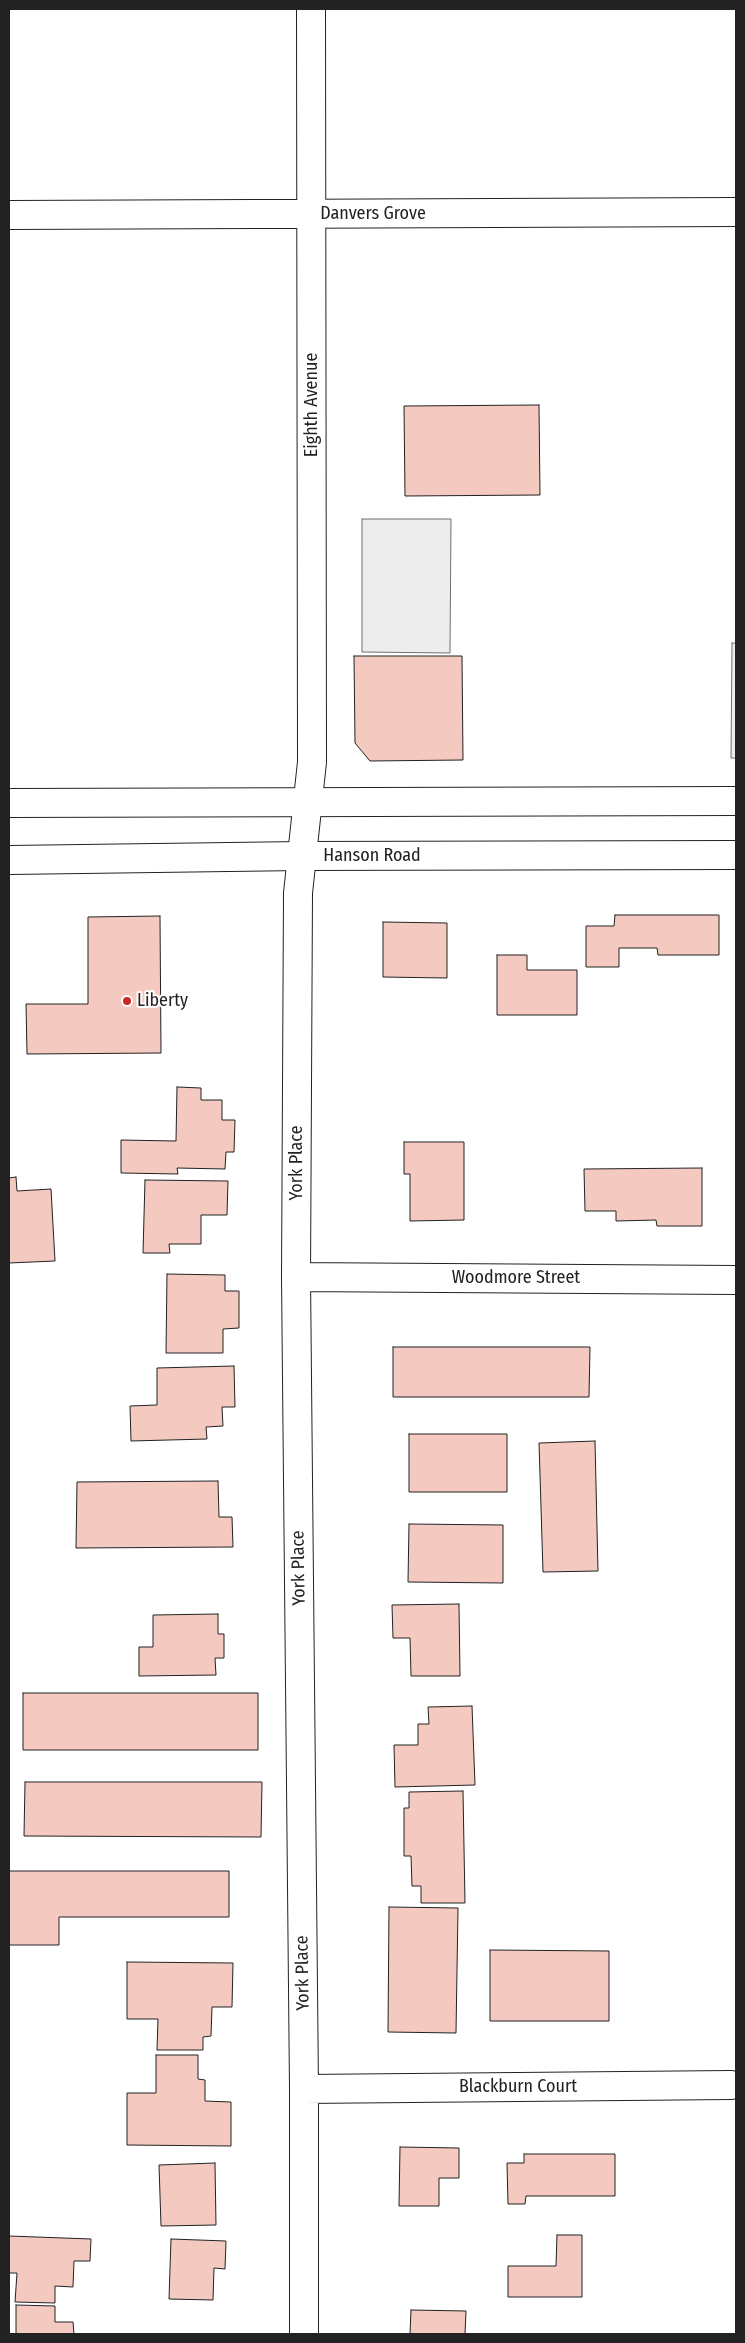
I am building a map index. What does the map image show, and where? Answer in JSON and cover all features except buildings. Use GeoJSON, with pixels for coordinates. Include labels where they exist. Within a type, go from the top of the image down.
{"type":"FeatureCollection","features":[{"type":"Feature","properties":{"kind":"street","name":"Eighth Avenue"},"geometry":{"type":"LineString","coordinates":[[309,802],[312,762],[311,9]]}},
{"type":"Feature","properties":{"kind":"street","name":"Danvers Grove"},"geometry":{"type":"LineString","coordinates":[[9,215],[736,212]]}},
{"type":"Feature","properties":{"kind":"street"},"geometry":{"type":"LineString","coordinates":[[9,803],[736,801]]}},
{"type":"Feature","properties":{"kind":"street","name":"York Place"},"geometry":{"type":"LineString","coordinates":[[304,2334],[304,2089],[296,1277],[298,893],[309,802]]}},
{"type":"Feature","properties":{"kind":"street","name":"Hanson Road"},"geometry":{"type":"LineString","coordinates":[[9,860],[302,856],[736,855]]}},
{"type":"Feature","properties":{"kind":"street","name":"Woodmore Street"},"geometry":{"type":"LineString","coordinates":[[296,1277],[736,1280]]}},
{"type":"Feature","properties":{"kind":"street","name":"Blackburn Court"},"geometry":{"type":"LineString","coordinates":[[304,2089],[731,2085]]}},
{"type":"Feature","properties":{"kind":"shaded area"},"geometry":{"type":"Polygon","coordinates":[[[362,519],[451,519],[450,653],[362,652],[362,519]]]}},
{"type":"Feature","properties":{"kind":"shaded area"},"geometry":{"type":"Polygon","coordinates":[[[732,643],[736,643],[736,758],[731,758],[732,643]]]}},
{"type":"Feature","properties":{"kind":"place","name":"Liberty"},"geometry":{"type":"Point","coordinates":[127,1001]}}]}
